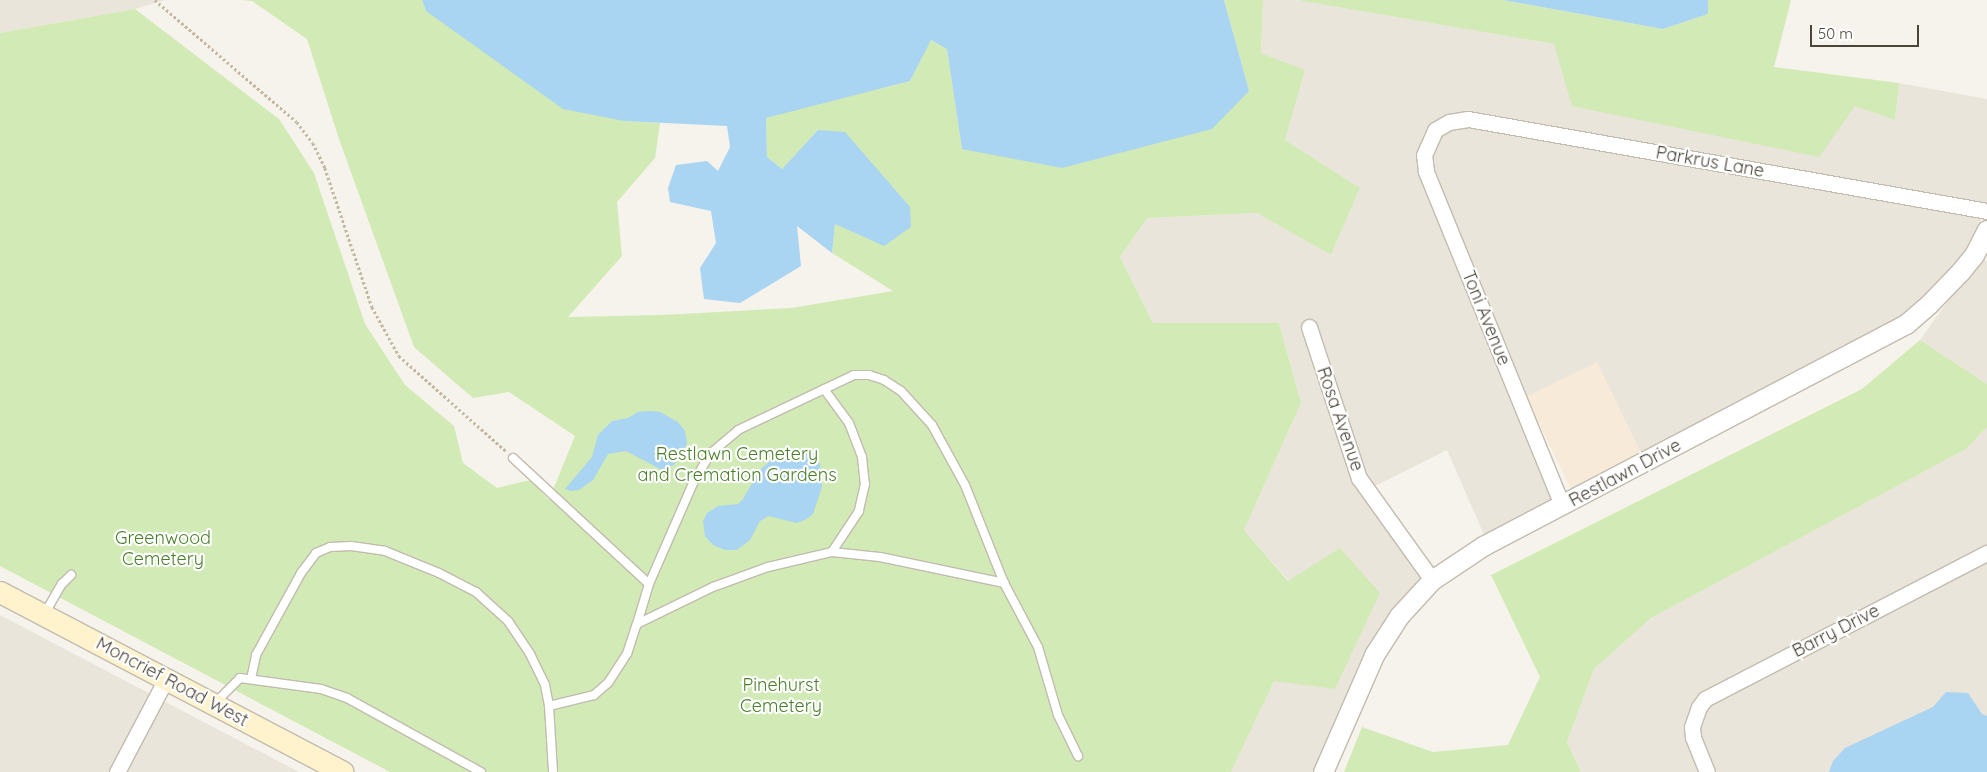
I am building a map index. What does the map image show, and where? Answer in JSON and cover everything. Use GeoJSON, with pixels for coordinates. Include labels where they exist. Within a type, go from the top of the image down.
{"type":"FeatureCollection","features":[{"type":"Feature","properties":{"kind":"main road","name":"Moncrief Road West"},"geometry":{"type":"LineString","coordinates":[[0,592],[344,772]]}},
{"type":"Feature","properties":{"kind":"street","name":"Parkrus Lane"},"geometry":{"type":"LineString","coordinates":[[1434,130],[1449,122],[1468,119],[1987,211]]}},
{"type":"Feature","properties":{"kind":"street","name":"Toni Avenue"},"geometry":{"type":"LineString","coordinates":[[1434,130],[1424,155],[1426,171],[1562,506]]}},
{"type":"Feature","properties":{"kind":"street","name":"Restlawn Drive"},"geometry":{"type":"LineString","coordinates":[[1323,772],[1374,655],[1399,616],[1432,580],[1483,546],[1906,324],[1929,304],[1960,272],[1974,255],[1987,230]]}},
{"type":"Feature","properties":{"kind":"street","name":"Rosa Avenue"},"geometry":{"type":"LineString","coordinates":[[1309,327],[1359,478],[1432,580]]}},
{"type":"Feature","properties":{"kind":"street","name":"Barry Drive"},"geometry":{"type":"LineString","coordinates":[[1707,772],[1693,737],[1694,717],[1705,699],[1987,553]]}},
{"type":"Feature","properties":{"kind":"street"},"geometry":{"type":"LineString","coordinates":[[117,772],[166,679]]}},
{"type":"Feature","properties":{"kind":"lane"},"geometry":{"type":"LineString","coordinates":[[549,706],[594,694],[608,684],[627,654],[649,584],[694,481],[711,453],[738,430],[854,375],[869,375],[884,380],[901,391],[932,425],[965,485],[1004,583],[1038,647],[1058,715],[1078,756]]}},
{"type":"Feature","properties":{"kind":"lane"},"geometry":{"type":"LineString","coordinates":[[824,389],[849,423],[862,456],[865,484],[859,510],[832,552]]}},
{"type":"Feature","properties":{"kind":"lane"},"geometry":{"type":"LineString","coordinates":[[514,458],[649,584]]}},
{"type":"Feature","properties":{"kind":"lane"},"geometry":{"type":"LineString","coordinates":[[250,679],[256,655],[301,573],[316,553],[330,547],[351,546],[385,551],[476,592],[508,621],[530,654],[545,685],[549,706],[553,772]]}},
{"type":"Feature","properties":{"kind":"lane"},"geometry":{"type":"LineString","coordinates":[[637,624],[713,588],[768,567],[832,552],[880,557],[1004,583]]}},
{"type":"Feature","properties":{"kind":"lane"},"geometry":{"type":"LineString","coordinates":[[44,615],[62,584],[71,575]]}},
{"type":"Feature","properties":{"kind":"lane"},"geometry":{"type":"LineString","coordinates":[[214,704],[240,678],[321,689],[347,698],[481,772]]}},
{"type":"Feature","properties":{"kind":"path"},"geometry":{"type":"LineString","coordinates":[[155,0],[298,122],[313,143],[325,168],[372,307],[400,356],[514,458]]}},
{"type":"Feature","properties":{"kind":"shaded area"},"geometry":{"type":"Polygon","coordinates":[[[0,0],[165,0],[135,9],[0,33],[0,0]]]}},
{"type":"Feature","properties":{"kind":"shaded area"},"geometry":{"type":"Polygon","coordinates":[[[1263,0],[1297,0],[1555,44],[1855,105],[1895,120],[1899,83],[1987,99],[1987,204],[1979,226],[1968,246],[1943,279],[1910,311],[1881,331],[1642,456],[1525,395],[1565,493],[1485,537],[1447,450],[1373,487],[1434,567],[1391,613],[1371,641],[1359,664],[1313,772],[1231,772],[1274,681],[1289,581],[1244,530],[1301,403],[1279,323],[1153,323],[1120,257],[1147,218],[1257,213],[1331,255],[1360,188],[1285,140],[1305,70],[1261,53],[1263,0]]]}},
{"type":"Feature","properties":{"kind":"shaded area"},"geometry":{"type":"Polygon","coordinates":[[[1980,256],[1987,261],[1987,384],[1920,340],[1980,256]]]}},
{"type":"Feature","properties":{"kind":"shaded area"},"geometry":{"type":"Polygon","coordinates":[[[1597,362],[1643,455],[1572,490],[1526,397],[1597,362]]]}},
{"type":"Feature","properties":{"kind":"shaded area"},"geometry":{"type":"Polygon","coordinates":[[[1987,427],[1987,772],[1581,772],[1567,742],[1594,669],[1651,618],[1966,449],[1987,427]]]}},
{"type":"Feature","properties":{"kind":"shaded area"},"geometry":{"type":"Polygon","coordinates":[[[0,615],[299,772],[0,772],[0,615]]]}},
{"type":"Feature","properties":{"kind":"green space"},"geometry":{"type":"Polygon","coordinates":[[[242,0],[422,0],[426,11],[624,121],[660,123],[655,158],[617,202],[622,256],[568,317],[662,315],[791,308],[893,291],[832,253],[835,223],[818,130],[782,169],[767,157],[766,117],[910,81],[930,40],[947,48],[962,149],[1249,91],[1224,0],[1263,0],[1261,53],[1305,70],[1285,140],[1360,188],[1331,255],[1257,213],[1147,218],[1120,257],[1153,323],[1279,323],[1301,403],[1244,530],[1288,581],[1340,548],[1380,593],[1335,689],[1274,681],[1231,772],[390,772],[0,566],[0,33],[135,9],[279,119],[314,173],[365,324],[405,385],[454,426],[463,463],[497,488],[530,480],[549,500],[575,436],[509,392],[473,398],[414,347],[339,139],[307,39],[252,1],[242,0]]]}},
{"type":"Feature","properties":{"kind":"green space"},"geometry":{"type":"Polygon","coordinates":[[[1297,0],[1503,0],[1663,29],[1708,14],[1708,0],[1791,0],[1774,67],[1899,83],[1895,120],[1855,106],[1819,157],[1572,106],[1554,44],[1297,0]]]}},
{"type":"Feature","properties":{"kind":"green space"},"geometry":{"type":"Polygon","coordinates":[[[1920,340],[1987,384],[1987,427],[1966,449],[1651,618],[1594,669],[1567,742],[1581,772],[1344,772],[1362,727],[1433,752],[1508,745],[1540,677],[1491,575],[1862,389],[1920,340]]]}},
{"type":"Feature","properties":{"kind":"water"},"geometry":{"type":"Polygon","coordinates":[[[422,0],[1224,0],[1249,91],[1212,129],[1062,168],[962,149],[947,49],[931,40],[910,81],[766,118],[767,157],[782,169],[818,130],[845,132],[910,207],[911,227],[884,246],[835,224],[832,253],[797,226],[801,266],[740,303],[704,299],[700,268],[716,243],[711,211],[670,202],[668,188],[676,165],[707,161],[718,171],[730,147],[727,126],[624,121],[563,109],[426,11],[422,0]]]}},
{"type":"Feature","properties":{"kind":"water"},"geometry":{"type":"Polygon","coordinates":[[[1503,0],[1708,0],[1708,14],[1663,29],[1503,0]]]}},
{"type":"Feature","properties":{"kind":"water"},"geometry":{"type":"Polygon","coordinates":[[[638,412],[660,412],[678,422],[685,431],[687,444],[674,465],[662,470],[626,451],[608,454],[593,480],[579,490],[571,491],[565,489],[592,457],[598,435],[612,421],[628,418],[638,412]]]}},
{"type":"Feature","properties":{"kind":"water"},"geometry":{"type":"Polygon","coordinates":[[[803,448],[818,457],[820,465],[822,487],[813,514],[805,520],[796,523],[769,516],[760,521],[750,540],[737,550],[725,550],[713,545],[705,536],[703,521],[707,513],[718,506],[738,504],[743,499],[759,471],[772,459],[803,448]]]}},
{"type":"Feature","properties":{"kind":"water"},"geometry":{"type":"Polygon","coordinates":[[[1946,692],[1968,693],[1982,714],[1987,716],[1987,772],[1829,772],[1833,761],[1845,748],[1933,707],[1946,692]]]}},
{"type":"Feature","properties":{"kind":"park label","name":"Restlawn Cemetery and Cremation Gardens"},"geometry":{"type":"Point","coordinates":[737,465]}},
{"type":"Feature","properties":{"kind":"park label","name":"Greenwood Cemetery"},"geometry":{"type":"Point","coordinates":[163,549]}},
{"type":"Feature","properties":{"kind":"park label","name":"Pinehurst Cemetery"},"geometry":{"type":"Point","coordinates":[781,696]}}]}
